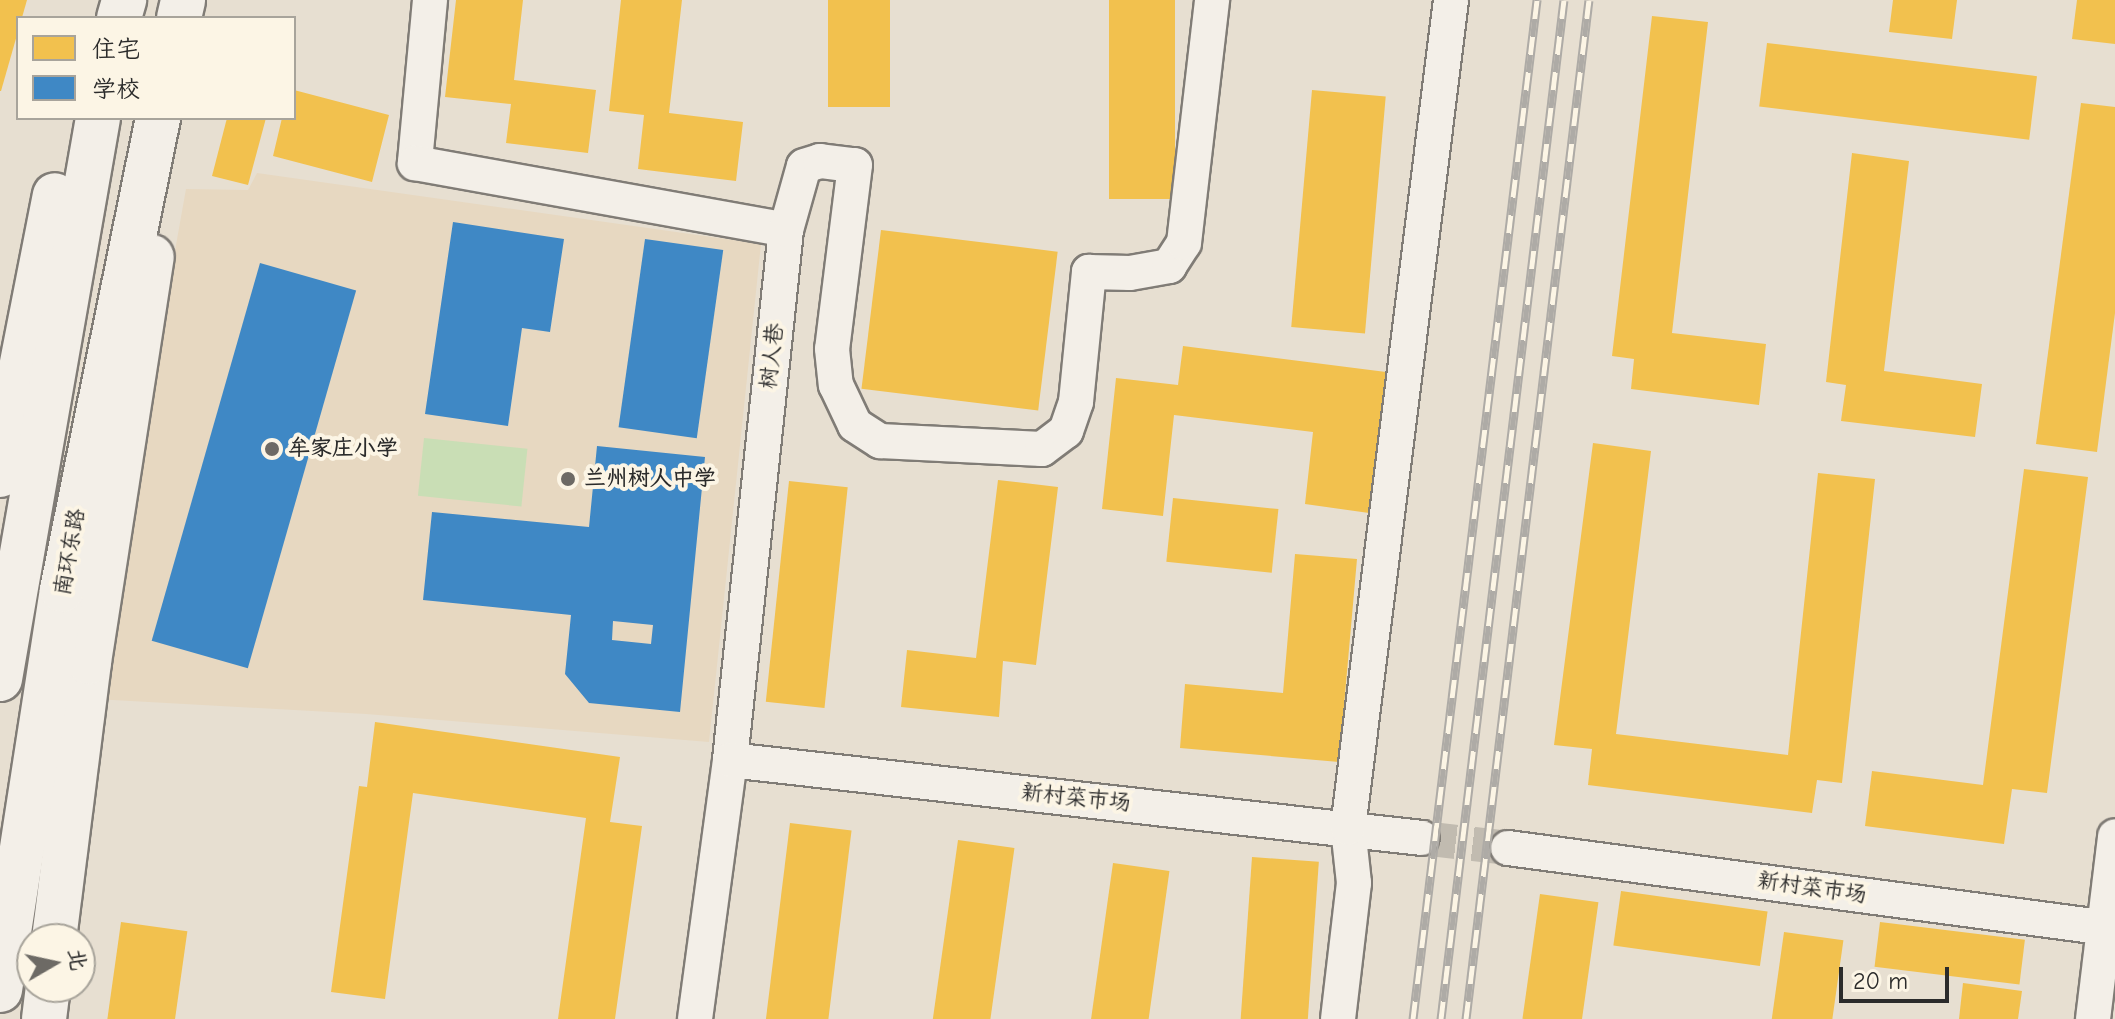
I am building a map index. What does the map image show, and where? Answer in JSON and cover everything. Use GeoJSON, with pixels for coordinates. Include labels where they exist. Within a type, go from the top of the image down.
{"type":"FeatureCollection","features":[{"type":"Feature","properties":{"kind":"highway"},"geometry":{"type":"LineString","coordinates":[[0,475],[57,185],[84,120]]}},
{"type":"Feature","properties":{"kind":"highway"},"geometry":{"type":"LineString","coordinates":[[0,679],[19,556],[98,120]]}},
{"type":"Feature","properties":{"kind":"highway"},"geometry":{"type":"LineString","coordinates":[[56,923],[89,662],[150,292],[159,120]]}},
{"type":"Feature","properties":{"kind":"highway","name":"南环东路"},"geometry":{"type":"LineString","coordinates":[[0,990],[62,590],[159,120]]}},
{"type":"Feature","properties":{"kind":"street"},"geometry":{"type":"LineString","coordinates":[[430,0],[415,163],[786,230]]}},
{"type":"Feature","properties":{"kind":"street","name":"树人巷"},"geometry":{"type":"LineString","coordinates":[[695,1019],[730,760],[786,230],[804,166],[820,161],[855,165],[832,349],[836,385],[855,425],[880,441],[1042,449],[1066,431],[1076,402],[1089,272],[1130,273],[1169,266],[1184,243],[1212,0]]}},
{"type":"Feature","properties":{"kind":"street"},"geometry":{"type":"LineString","coordinates":[[1338,1019],[1354,883],[1348,828],[1451,0]]}},
{"type":"Feature","properties":{"kind":"street","name":"新村菜市场"},"geometry":{"type":"LineString","coordinates":[[730,760],[1422,838]]}},
{"type":"Feature","properties":{"kind":"street"},"geometry":{"type":"LineString","coordinates":[[2093,1019],[2110,928],[2115,836]]}},
{"type":"Feature","properties":{"kind":"street","name":"新村菜市场"},"geometry":{"type":"LineString","coordinates":[[1508,848],[2110,928]]}},
{"type":"Feature","properties":{"kind":"shaded area"},"geometry":{"type":"Polygon","coordinates":[[[257,173],[761,244],[709,742],[366,714],[95,699],[186,189],[248,190],[257,173]]]}},
{"type":"Feature","properties":{"kind":"green space"},"geometry":{"type":"Polygon","coordinates":[[[424,438],[527,449],[521,507],[418,496],[424,438]]]}},
{"type":"Feature","properties":{"kind":"building: 住宅"},"geometry":{"type":"Polygon","coordinates":[[[0,0],[27,0],[22,16],[16,16],[16,38],[0,91],[0,0]]]}},
{"type":"Feature","properties":{"kind":"building: 住宅"},"geometry":{"type":"Polygon","coordinates":[[[456,0],[523,0],[514,80],[596,90],[588,153],[506,143],[511,104],[445,97],[456,0]]]}},
{"type":"Feature","properties":{"kind":"building: 住宅"},"geometry":{"type":"Polygon","coordinates":[[[621,0],[682,0],[669,113],[743,122],[736,181],[638,169],[644,115],[609,111],[621,0]]]}},
{"type":"Feature","properties":{"kind":"building: 住宅"},"geometry":{"type":"Polygon","coordinates":[[[828,0],[890,0],[890,107],[828,107],[828,0]]]}},
{"type":"Feature","properties":{"kind":"building: 住宅"},"geometry":{"type":"Polygon","coordinates":[[[1109,0],[1175,0],[1175,199],[1109,199],[1109,0]]]}},
{"type":"Feature","properties":{"kind":"building: 住宅"},"geometry":{"type":"Polygon","coordinates":[[[1893,0],[1957,0],[1952,39],[1889,32],[1893,0]]]}},
{"type":"Feature","properties":{"kind":"building: 住宅"},"geometry":{"type":"Polygon","coordinates":[[[2077,0],[2115,0],[2115,44],[2072,39],[2077,0]]]}},
{"type":"Feature","properties":{"kind":"building: 住宅"},"geometry":{"type":"Polygon","coordinates":[[[1652,16],[1708,22],[1672,333],[1766,344],[1759,405],[1631,389],[1634,359],[1612,356],[1652,16]]]}},
{"type":"Feature","properties":{"kind":"building: 住宅"},"geometry":{"type":"Polygon","coordinates":[[[1767,43],[2037,76],[2029,140],[1759,107],[1767,43]]]}},
{"type":"Feature","properties":{"kind":"building: 住宅"},"geometry":{"type":"Polygon","coordinates":[[[1312,90],[1386,96],[1365,334],[1291,327],[1312,90]]]}},
{"type":"Feature","properties":{"kind":"building: 住宅"},"geometry":{"type":"Polygon","coordinates":[[[296,91],[389,115],[372,182],[273,156],[282,120],[296,120],[296,91]]]}},
{"type":"Feature","properties":{"kind":"building: 住宅"},"geometry":{"type":"Polygon","coordinates":[[[2081,103],[2115,107],[2115,313],[2097,452],[2036,444],[2081,103]]]}},
{"type":"Feature","properties":{"kind":"building: 住宅"},"geometry":{"type":"Polygon","coordinates":[[[226,120],[265,120],[248,185],[212,176],[226,120]]]}},
{"type":"Feature","properties":{"kind":"building: 住宅"},"geometry":{"type":"Polygon","coordinates":[[[1852,153],[1909,161],[1884,371],[1982,384],[1975,437],[1841,421],[1846,385],[1826,382],[1852,153]]]}},
{"type":"Feature","properties":{"kind":"building: 住宅"},"geometry":{"type":"Polygon","coordinates":[[[881,230],[1058,252],[1038,411],[862,389],[881,230]]]}},
{"type":"Feature","properties":{"kind":"building: 住宅"},"geometry":{"type":"Polygon","coordinates":[[[1183,346],[1386,372],[1369,513],[1305,504],[1313,432],[1174,415],[1163,516],[1102,509],[1116,378],[1178,385],[1183,346]]]}},
{"type":"Feature","properties":{"kind":"building: 住宅"},"geometry":{"type":"Polygon","coordinates":[[[1593,443],[1651,451],[1616,734],[1788,755],[1818,473],[1875,479],[1842,783],[1817,780],[1812,813],[1588,785],[1592,749],[1554,745],[1593,443]]]}},
{"type":"Feature","properties":{"kind":"building: 住宅"},"geometry":{"type":"Polygon","coordinates":[[[2024,469],[2088,477],[2047,793],[2012,789],[2004,844],[1865,826],[1872,771],[1983,785],[2024,469]]]}},
{"type":"Feature","properties":{"kind":"building: 住宅"},"geometry":{"type":"Polygon","coordinates":[[[998,480],[1058,487],[1036,665],[1003,661],[999,717],[901,707],[907,650],[976,658],[998,480]]]}},
{"type":"Feature","properties":{"kind":"building: 住宅"},"geometry":{"type":"Polygon","coordinates":[[[789,481],[848,487],[824,708],[766,702],[789,481]]]}},
{"type":"Feature","properties":{"kind":"building: 住宅"},"geometry":{"type":"Polygon","coordinates":[[[1173,498],[1278,509],[1272,573],[1166,562],[1173,498]]]}},
{"type":"Feature","properties":{"kind":"building: 住宅"},"geometry":{"type":"Polygon","coordinates":[[[1295,554],[1357,559],[1339,762],[1180,748],[1185,684],[1283,693],[1295,554]]]}},
{"type":"Feature","properties":{"kind":"building: 住宅"},"geometry":{"type":"Polygon","coordinates":[[[375,722],[620,757],[610,822],[642,826],[615,1019],[558,1019],[586,818],[413,793],[385,999],[331,992],[359,786],[367,787],[375,722]]]}},
{"type":"Feature","properties":{"kind":"building: 住宅"},"geometry":{"type":"Polygon","coordinates":[[[790,823],[852,831],[828,1019],[766,1019],[790,823]]]}},
{"type":"Feature","properties":{"kind":"building: 住宅"},"geometry":{"type":"Polygon","coordinates":[[[958,840],[1014,848],[990,1019],[933,1019],[958,840]]]}},
{"type":"Feature","properties":{"kind":"building: 住宅"},"geometry":{"type":"Polygon","coordinates":[[[1252,857],[1319,862],[1308,1019],[1241,1019],[1252,857]]]}},
{"type":"Feature","properties":{"kind":"building: 住宅"},"geometry":{"type":"Polygon","coordinates":[[[1113,863],[1169,871],[1149,1019],[1091,1019],[1113,863]]]}},
{"type":"Feature","properties":{"kind":"building: 住宅"},"geometry":{"type":"Polygon","coordinates":[[[1621,891],[1768,912],[1760,966],[1613,945],[1621,891]]]}},
{"type":"Feature","properties":{"kind":"building: 住宅"},"geometry":{"type":"Polygon","coordinates":[[[1540,894],[1598,902],[1582,1019],[1522,1019],[1540,894]]]}},
{"type":"Feature","properties":{"kind":"building: 住宅"},"geometry":{"type":"Polygon","coordinates":[[[121,922],[187,931],[175,1019],[107,1019],[121,922]]]}},
{"type":"Feature","properties":{"kind":"building: 住宅"},"geometry":{"type":"Polygon","coordinates":[[[1880,922],[2025,940],[2019,984],[1875,967],[1880,922]]]}},
{"type":"Feature","properties":{"kind":"building: 住宅"},"geometry":{"type":"Polygon","coordinates":[[[1784,932],[1843,940],[1832,1019],[1772,1019],[1784,932]]]}},
{"type":"Feature","properties":{"kind":"building: 住宅"},"geometry":{"type":"Polygon","coordinates":[[[1963,983],[2022,991],[2018,1019],[1959,1019],[1963,983]]]}},
{"type":"Feature","properties":{"kind":"building: 学校"},"geometry":{"type":"Polygon","coordinates":[[[453,222],[564,239],[550,332],[522,328],[508,426],[425,414],[453,222]]]}},
{"type":"Feature","properties":{"kind":"building: 学校"},"geometry":{"type":"Polygon","coordinates":[[[645,239],[723,250],[697,438],[619,427],[645,239]]]}},
{"type":"Feature","properties":{"kind":"building: 学校"},"geometry":{"type":"Polygon","coordinates":[[[260,263],[356,291],[248,668],[152,641],[260,263]]]}},
{"type":"Feature","properties":{"kind":"building: 学校"},"geometry":{"type":"Polygon","coordinates":[[[597,446],[705,457],[680,712],[589,703],[565,674],[571,615],[423,600],[432,512],[589,527],[597,446]],[[613,621],[612,640],[651,644],[653,625],[613,621]]]}},
{"type":"Feature","properties":{"kind":"tunnel"},"geometry":{"type":"LineString","coordinates":[[1422,838],[1508,848]]}},
{"type":"Feature","properties":{"kind":"railway"},"geometry":{"type":"LineString","coordinates":[[1413,1019],[1537,0]]}},
{"type":"Feature","properties":{"kind":"railway"},"geometry":{"type":"LineString","coordinates":[[1441,1019],[1564,0]]}},
{"type":"Feature","properties":{"kind":"railway"},"geometry":{"type":"LineString","coordinates":[[1466,1019],[1589,0]]}},
{"type":"Feature","properties":{"kind":"place","name":"牟家庄小学"},"geometry":{"type":"Point","coordinates":[272,449]}},
{"type":"Feature","properties":{"kind":"place","name":"兰州树人中学"},"geometry":{"type":"Point","coordinates":[568,479]}}]}
